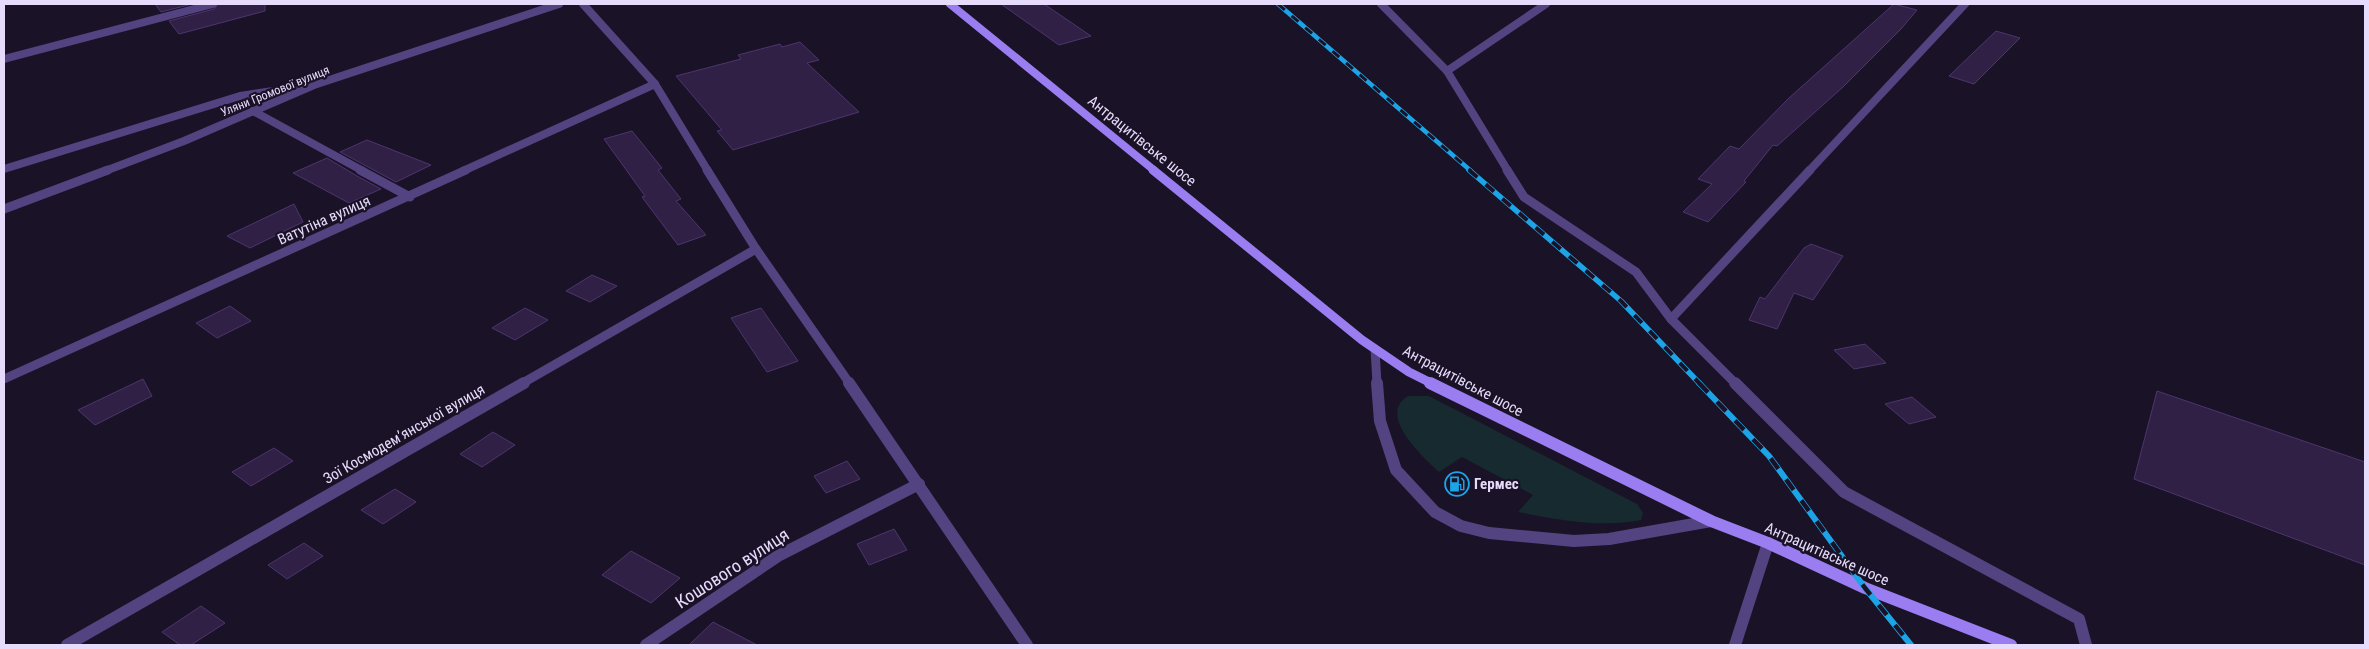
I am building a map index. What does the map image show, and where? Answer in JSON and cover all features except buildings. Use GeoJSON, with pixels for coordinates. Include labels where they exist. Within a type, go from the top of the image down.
{"type":"FeatureCollection","features":[{"type":"Feature","properties":{"kind":"main road","name":"Антрацитівське шосе"},"geometry":{"type":"LineString","coordinates":[[950,4],[1375,349],[1409,372],[1711,521],[1768,543],[1865,588],[2011,645]]}},
{"type":"Feature","properties":{"kind":"street"},"geometry":{"type":"LineString","coordinates":[[4,59],[213,4]]}},
{"type":"Feature","properties":{"kind":"street","name":"Уляни Громової вулиця"},"geometry":{"type":"LineString","coordinates":[[4,209],[184,142],[314,85],[559,4]]}},
{"type":"Feature","properties":{"kind":"street"},"geometry":{"type":"LineString","coordinates":[[582,4],[655,84],[756,249],[919,484],[1027,645]]}},
{"type":"Feature","properties":{"kind":"street"},"geometry":{"type":"LineString","coordinates":[[1381,4],[1447,70],[1524,197],[1636,272],[1671,320],[1844,492],[2078,619],[2086,645]]}},
{"type":"Feature","properties":{"kind":"street"},"geometry":{"type":"LineString","coordinates":[[1447,70],[1546,4]]}},
{"type":"Feature","properties":{"kind":"street"},"geometry":{"type":"LineString","coordinates":[[1671,320],[1962,4]]}},
{"type":"Feature","properties":{"kind":"street","name":"Ватутіна вулиця"},"geometry":{"type":"LineString","coordinates":[[4,379],[655,84]]}},
{"type":"Feature","properties":{"kind":"street"},"geometry":{"type":"LineString","coordinates":[[4,169],[240,96],[314,85]]}},
{"type":"Feature","properties":{"kind":"street"},"geometry":{"type":"LineString","coordinates":[[253,111],[410,196]]}},
{"type":"Feature","properties":{"kind":"street","name":"Зої Космодем’янської вулиця"},"geometry":{"type":"LineString","coordinates":[[66,645],[756,249]]}},
{"type":"Feature","properties":{"kind":"street"},"geometry":{"type":"LineString","coordinates":[[1375,349],[1380,421],[1396,470],[1418,496],[1435,512],[1461,526],[1489,533],[1574,541],[1609,539],[1711,521]]}},
{"type":"Feature","properties":{"kind":"street","name":"Кошового вулиця"},"geometry":{"type":"LineString","coordinates":[[646,645],[778,556],[919,484]]}},
{"type":"Feature","properties":{"kind":"street"},"geometry":{"type":"LineString","coordinates":[[1735,645],[1768,543]]}},
{"type":"Feature","properties":{"kind":"green space"},"geometry":{"type":"Polygon","coordinates":[[[1408,396],[1429,396],[1637,504],[1643,513],[1641,520],[1595,523],[1518,512],[1533,495],[1462,457],[1439,472],[1414,447],[1400,425],[1397,414],[1400,404],[1408,396]]]}},
{"type":"Feature","properties":{"kind":"railway"},"geometry":{"type":"LineString","coordinates":[[1278,4],[1471,171]]}},
{"type":"Feature","properties":{"kind":"railway"},"geometry":{"type":"LineString","coordinates":[[1469,170],[1621,301],[1700,384]]}},
{"type":"Feature","properties":{"kind":"railway"},"geometry":{"type":"LineString","coordinates":[[1699,383],[1769,456],[1865,588],[1911,645]]}},
{"type":"Feature","properties":{"kind":"place","name":"Гермес"},"geometry":{"type":"Point","coordinates":[1457,484]}}]}
